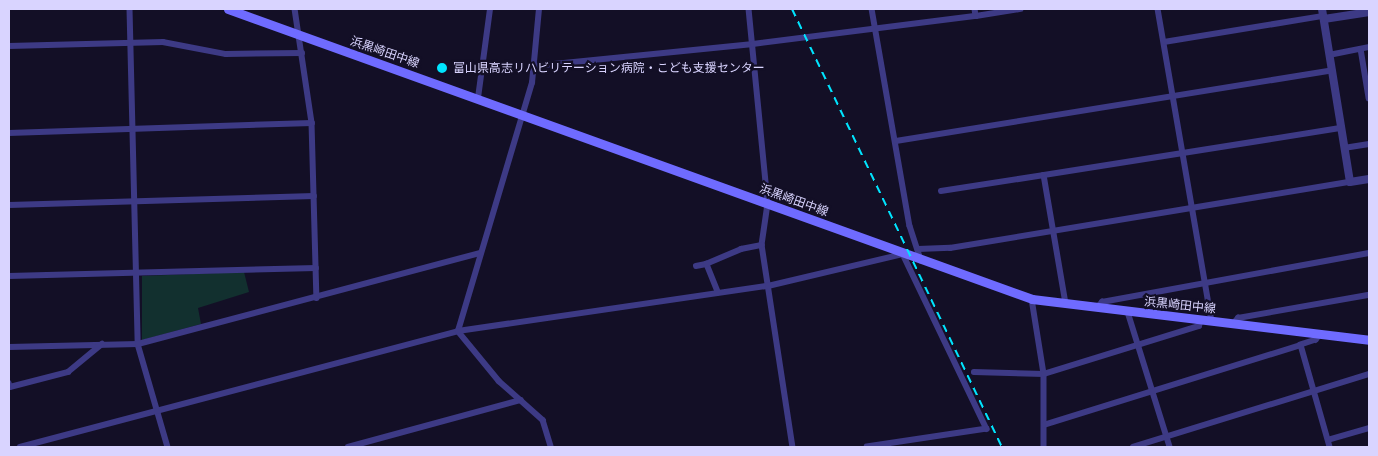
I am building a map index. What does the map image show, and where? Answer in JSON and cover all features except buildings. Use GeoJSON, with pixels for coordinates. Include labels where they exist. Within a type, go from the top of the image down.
{"type":"FeatureCollection","features":[{"type":"Feature","properties":{"kind":"main road","name":"浜黒崎田中線"},"geometry":{"type":"LineString","coordinates":[[228,9],[1032,299],[1066,305],[1369,340]]}},
{"type":"Feature","properties":{"kind":"street"},"geometry":{"type":"LineString","coordinates":[[130,9],[138,344],[168,447]]}},
{"type":"Feature","properties":{"kind":"street"},"geometry":{"type":"LineString","coordinates":[[295,9],[312,123],[317,298]]}},
{"type":"Feature","properties":{"kind":"street"},"geometry":{"type":"LineString","coordinates":[[478,98],[490,9]]}},
{"type":"Feature","properties":{"kind":"street"},"geometry":{"type":"LineString","coordinates":[[458,331],[534,66],[539,9]]}},
{"type":"Feature","properties":{"kind":"street"},"geometry":{"type":"LineString","coordinates":[[749,9],[768,204],[762,245],[793,447]]}},
{"type":"Feature","properties":{"kind":"street"},"geometry":{"type":"LineString","coordinates":[[872,9],[878,29],[910,226],[921,260]]}},
{"type":"Feature","properties":{"kind":"street"},"geometry":{"type":"LineString","coordinates":[[975,9],[976,16]]}},
{"type":"Feature","properties":{"kind":"street"},"geometry":{"type":"LineString","coordinates":[[534,66],[753,44],[1020,9]]}},
{"type":"Feature","properties":{"kind":"street"},"geometry":{"type":"LineString","coordinates":[[1158,9],[1185,153],[1212,321]]}},
{"type":"Feature","properties":{"kind":"street"},"geometry":{"type":"LineString","coordinates":[[1164,42],[1323,15],[1369,12]]}},
{"type":"Feature","properties":{"kind":"street"},"geometry":{"type":"LineString","coordinates":[[1323,15],[1350,182]]}},
{"type":"Feature","properties":{"kind":"street"},"geometry":{"type":"LineString","coordinates":[[9,46],[163,42],[226,54],[302,53]]}},
{"type":"Feature","properties":{"kind":"street"},"geometry":{"type":"LineString","coordinates":[[1329,55],[1369,48]]}},
{"type":"Feature","properties":{"kind":"street"},"geometry":{"type":"LineString","coordinates":[[1361,49],[1369,98]]}},
{"type":"Feature","properties":{"kind":"street"},"geometry":{"type":"LineString","coordinates":[[896,141],[1174,94],[1332,70]]}},
{"type":"Feature","properties":{"kind":"street"},"geometry":{"type":"LineString","coordinates":[[9,133],[312,123]]}},
{"type":"Feature","properties":{"kind":"street"},"geometry":{"type":"LineString","coordinates":[[941,191],[1341,128]]}},
{"type":"Feature","properties":{"kind":"street"},"geometry":{"type":"LineString","coordinates":[[1344,148],[1369,144]]}},
{"type":"Feature","properties":{"kind":"street"},"geometry":{"type":"LineString","coordinates":[[1044,175],[1066,305]]}},
{"type":"Feature","properties":{"kind":"street"},"geometry":{"type":"LineString","coordinates":[[918,248],[950,248],[1369,179]]}},
{"type":"Feature","properties":{"kind":"street"},"geometry":{"type":"LineString","coordinates":[[9,205],[314,196]]}},
{"type":"Feature","properties":{"kind":"street"},"geometry":{"type":"LineString","coordinates":[[696,266],[762,245]]}},
{"type":"Feature","properties":{"kind":"street"},"geometry":{"type":"LineString","coordinates":[[9,348],[138,344],[317,298],[480,253]]}},
{"type":"Feature","properties":{"kind":"street"},"geometry":{"type":"LineString","coordinates":[[1097,308],[1102,302],[1369,253]]}},
{"type":"Feature","properties":{"kind":"street"},"geometry":{"type":"LineString","coordinates":[[20,447],[458,331],[768,286],[903,254],[987,429],[867,447]]}},
{"type":"Feature","properties":{"kind":"street"},"geometry":{"type":"LineString","coordinates":[[706,264],[718,293]]}},
{"type":"Feature","properties":{"kind":"street"},"geometry":{"type":"LineString","coordinates":[[9,276],[316,268]]}},
{"type":"Feature","properties":{"kind":"street"},"geometry":{"type":"LineString","coordinates":[[1233,324],[1238,318],[1369,295]]}},
{"type":"Feature","properties":{"kind":"street"},"geometry":{"type":"LineString","coordinates":[[1032,299],[1044,374],[1044,447]]}},
{"type":"Feature","properties":{"kind":"street"},"geometry":{"type":"LineString","coordinates":[[1128,312],[1170,447]]}},
{"type":"Feature","properties":{"kind":"street"},"geometry":{"type":"LineString","coordinates":[[974,372],[1044,374],[1199,326],[1201,320]]}},
{"type":"Feature","properties":{"kind":"street"},"geometry":{"type":"LineString","coordinates":[[458,331],[498,381],[543,420],[551,447]]}},
{"type":"Feature","properties":{"kind":"street"},"geometry":{"type":"LineString","coordinates":[[1044,425],[1301,345],[1316,340],[1321,334]]}},
{"type":"Feature","properties":{"kind":"street"},"geometry":{"type":"LineString","coordinates":[[9,386],[68,372],[102,344]]}},
{"type":"Feature","properties":{"kind":"street"},"geometry":{"type":"LineString","coordinates":[[1301,345],[1330,447]]}},
{"type":"Feature","properties":{"kind":"street"},"geometry":{"type":"LineString","coordinates":[[1133,447],[1369,374]]}},
{"type":"Feature","properties":{"kind":"street"},"geometry":{"type":"LineString","coordinates":[[348,447],[521,400]]}},
{"type":"Feature","properties":{"kind":"street"},"geometry":{"type":"LineString","coordinates":[[1328,440],[1369,428]]}},
{"type":"Feature","properties":{"kind":"green space"},"geometry":{"type":"Polygon","coordinates":[[[244,272],[249,292],[198,308],[201,324],[142,340],[142,276],[244,272]]]}},
{"type":"Feature","properties":{"kind":"railway"},"geometry":{"type":"LineString","coordinates":[[792,9],[1002,447]]}},
{"type":"Feature","properties":{"kind":"place","name":"富山県高志リハビリテーション病院・こども支援センター"},"geometry":{"type":"Point","coordinates":[442,68]}}]}
